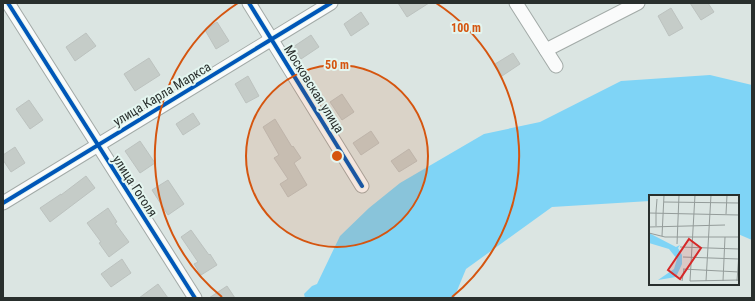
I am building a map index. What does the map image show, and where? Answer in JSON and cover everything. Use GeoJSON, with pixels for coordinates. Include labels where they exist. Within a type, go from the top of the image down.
{"type":"FeatureCollection","features":[{"type":"Feature","properties":{"kind":"street","name":"улица Гоголя"},"geometry":{"type":"LineString","coordinates":[[8,3],[195,298]]}},
{"type":"Feature","properties":{"kind":"street","name":"Московская улица"},"geometry":{"type":"LineString","coordinates":[[249,3],[362,186]]}},
{"type":"Feature","properties":{"kind":"street","name":"улица Карла Маркса"},"geometry":{"type":"LineString","coordinates":[[3,203],[331,3]]}},
{"type":"Feature","properties":{"kind":"street"},"geometry":{"type":"LineString","coordinates":[[516,3],[556,66]]}},
{"type":"Feature","properties":{"kind":"street"},"geometry":{"type":"LineString","coordinates":[[546,50],[638,3]]}},
{"type":"Feature","properties":{"kind":"water"},"geometry":{"type":"Polygon","coordinates":[[[710,75],[752,85],[752,240],[739,234],[739,195],[649,195],[649,201],[552,207],[466,269],[454,298],[305,298],[304,294],[312,286],[317,284],[340,236],[369,208],[400,183],[484,134],[540,122],[621,81],[710,75]]]}},
{"type":"Feature","properties":{"kind":"building"},"geometry":{"type":"Polygon","coordinates":[[[398,3],[429,3],[407,17],[398,3]]]}},
{"type":"Feature","properties":{"kind":"building"},"geometry":{"type":"Polygon","coordinates":[[[690,3],[708,3],[714,12],[701,20],[690,3]]]}},
{"type":"Feature","properties":{"kind":"building"},"geometry":{"type":"Polygon","coordinates":[[[671,8],[683,28],[669,36],[658,16],[671,8]]]}},
{"type":"Feature","properties":{"kind":"building"},"geometry":{"type":"Polygon","coordinates":[[[361,12],[369,24],[351,36],[344,24],[361,12]]]}},
{"type":"Feature","properties":{"kind":"building"},"geometry":{"type":"Polygon","coordinates":[[[217,22],[229,41],[216,49],[205,30],[217,22]]]}},
{"type":"Feature","properties":{"kind":"building"},"geometry":{"type":"Polygon","coordinates":[[[86,33],[96,46],[75,61],[66,47],[86,33]]]}},
{"type":"Feature","properties":{"kind":"building"},"geometry":{"type":"Polygon","coordinates":[[[311,35],[319,47],[301,59],[293,47],[311,35]]]}},
{"type":"Feature","properties":{"kind":"building"},"geometry":{"type":"Polygon","coordinates":[[[513,53],[520,64],[502,76],[495,64],[513,53]]]}},
{"type":"Feature","properties":{"kind":"building"},"geometry":{"type":"Polygon","coordinates":[[[149,58],[160,75],[135,91],[124,74],[149,58]]]}},
{"type":"Feature","properties":{"kind":"building"},"geometry":{"type":"Polygon","coordinates":[[[248,76],[259,96],[246,103],[235,84],[248,76]]]}},
{"type":"Feature","properties":{"kind":"building"},"geometry":{"type":"Polygon","coordinates":[[[342,94],[354,112],[342,120],[330,102],[342,94]]]}},
{"type":"Feature","properties":{"kind":"building"},"geometry":{"type":"Polygon","coordinates":[[[29,100],[43,120],[30,129],[16,109],[29,100]]]}},
{"type":"Feature","properties":{"kind":"building"},"geometry":{"type":"Polygon","coordinates":[[[193,113],[200,124],[183,135],[176,124],[193,113]]]}},
{"type":"Feature","properties":{"kind":"building"},"geometry":{"type":"Polygon","coordinates":[[[275,119],[292,147],[293,146],[301,158],[294,163],[307,185],[288,197],[280,184],[288,179],[274,158],[279,155],[263,127],[275,119]]]}},
{"type":"Feature","properties":{"kind":"building"},"geometry":{"type":"Polygon","coordinates":[[[371,131],[379,143],[361,155],[353,143],[371,131]]]}},
{"type":"Feature","properties":{"kind":"building"},"geometry":{"type":"Polygon","coordinates":[[[140,141],[155,163],[140,173],[125,151],[140,141]]]}},
{"type":"Feature","properties":{"kind":"building"},"geometry":{"type":"Polygon","coordinates":[[[15,147],[25,163],[11,172],[3,160],[3,155],[15,147]]]}},
{"type":"Feature","properties":{"kind":"building"},"geometry":{"type":"Polygon","coordinates":[[[409,149],[417,161],[399,172],[391,161],[409,149]]]}},
{"type":"Feature","properties":{"kind":"building"},"geometry":{"type":"Polygon","coordinates":[[[86,176],[95,188],[50,222],[40,208],[61,195],[86,176]]]}},
{"type":"Feature","properties":{"kind":"building"},"geometry":{"type":"Polygon","coordinates":[[[168,180],[184,204],[168,215],[152,190],[168,180]]]}},
{"type":"Feature","properties":{"kind":"building"},"geometry":{"type":"Polygon","coordinates":[[[108,208],[117,222],[115,223],[129,242],[109,257],[99,243],[101,242],[87,223],[108,208]]]}},
{"type":"Feature","properties":{"kind":"building"},"geometry":{"type":"Polygon","coordinates":[[[191,230],[217,265],[201,275],[194,264],[198,262],[181,237],[191,230]]]}},
{"type":"Feature","properties":{"kind":"building"},"geometry":{"type":"Polygon","coordinates":[[[122,259],[131,273],[111,287],[101,274],[122,259]]]}},
{"type":"Feature","properties":{"kind":"building"},"geometry":{"type":"Polygon","coordinates":[[[158,284],[168,298],[139,298],[158,284]]]}},
{"type":"Feature","properties":{"kind":"building"},"geometry":{"type":"Polygon","coordinates":[[[227,286],[235,298],[209,298],[227,286]]]}},
{"type":"Feature","properties":{"kind":"cycle path"},"geometry":{"type":"LineString","coordinates":[[8,3],[195,298]]}},
{"type":"Feature","properties":{"kind":"cycle path"},"geometry":{"type":"LineString","coordinates":[[249,3],[362,186]]}},
{"type":"Feature","properties":{"kind":"cycle path"},"geometry":{"type":"LineString","coordinates":[[3,203],[331,3]]}}]}
